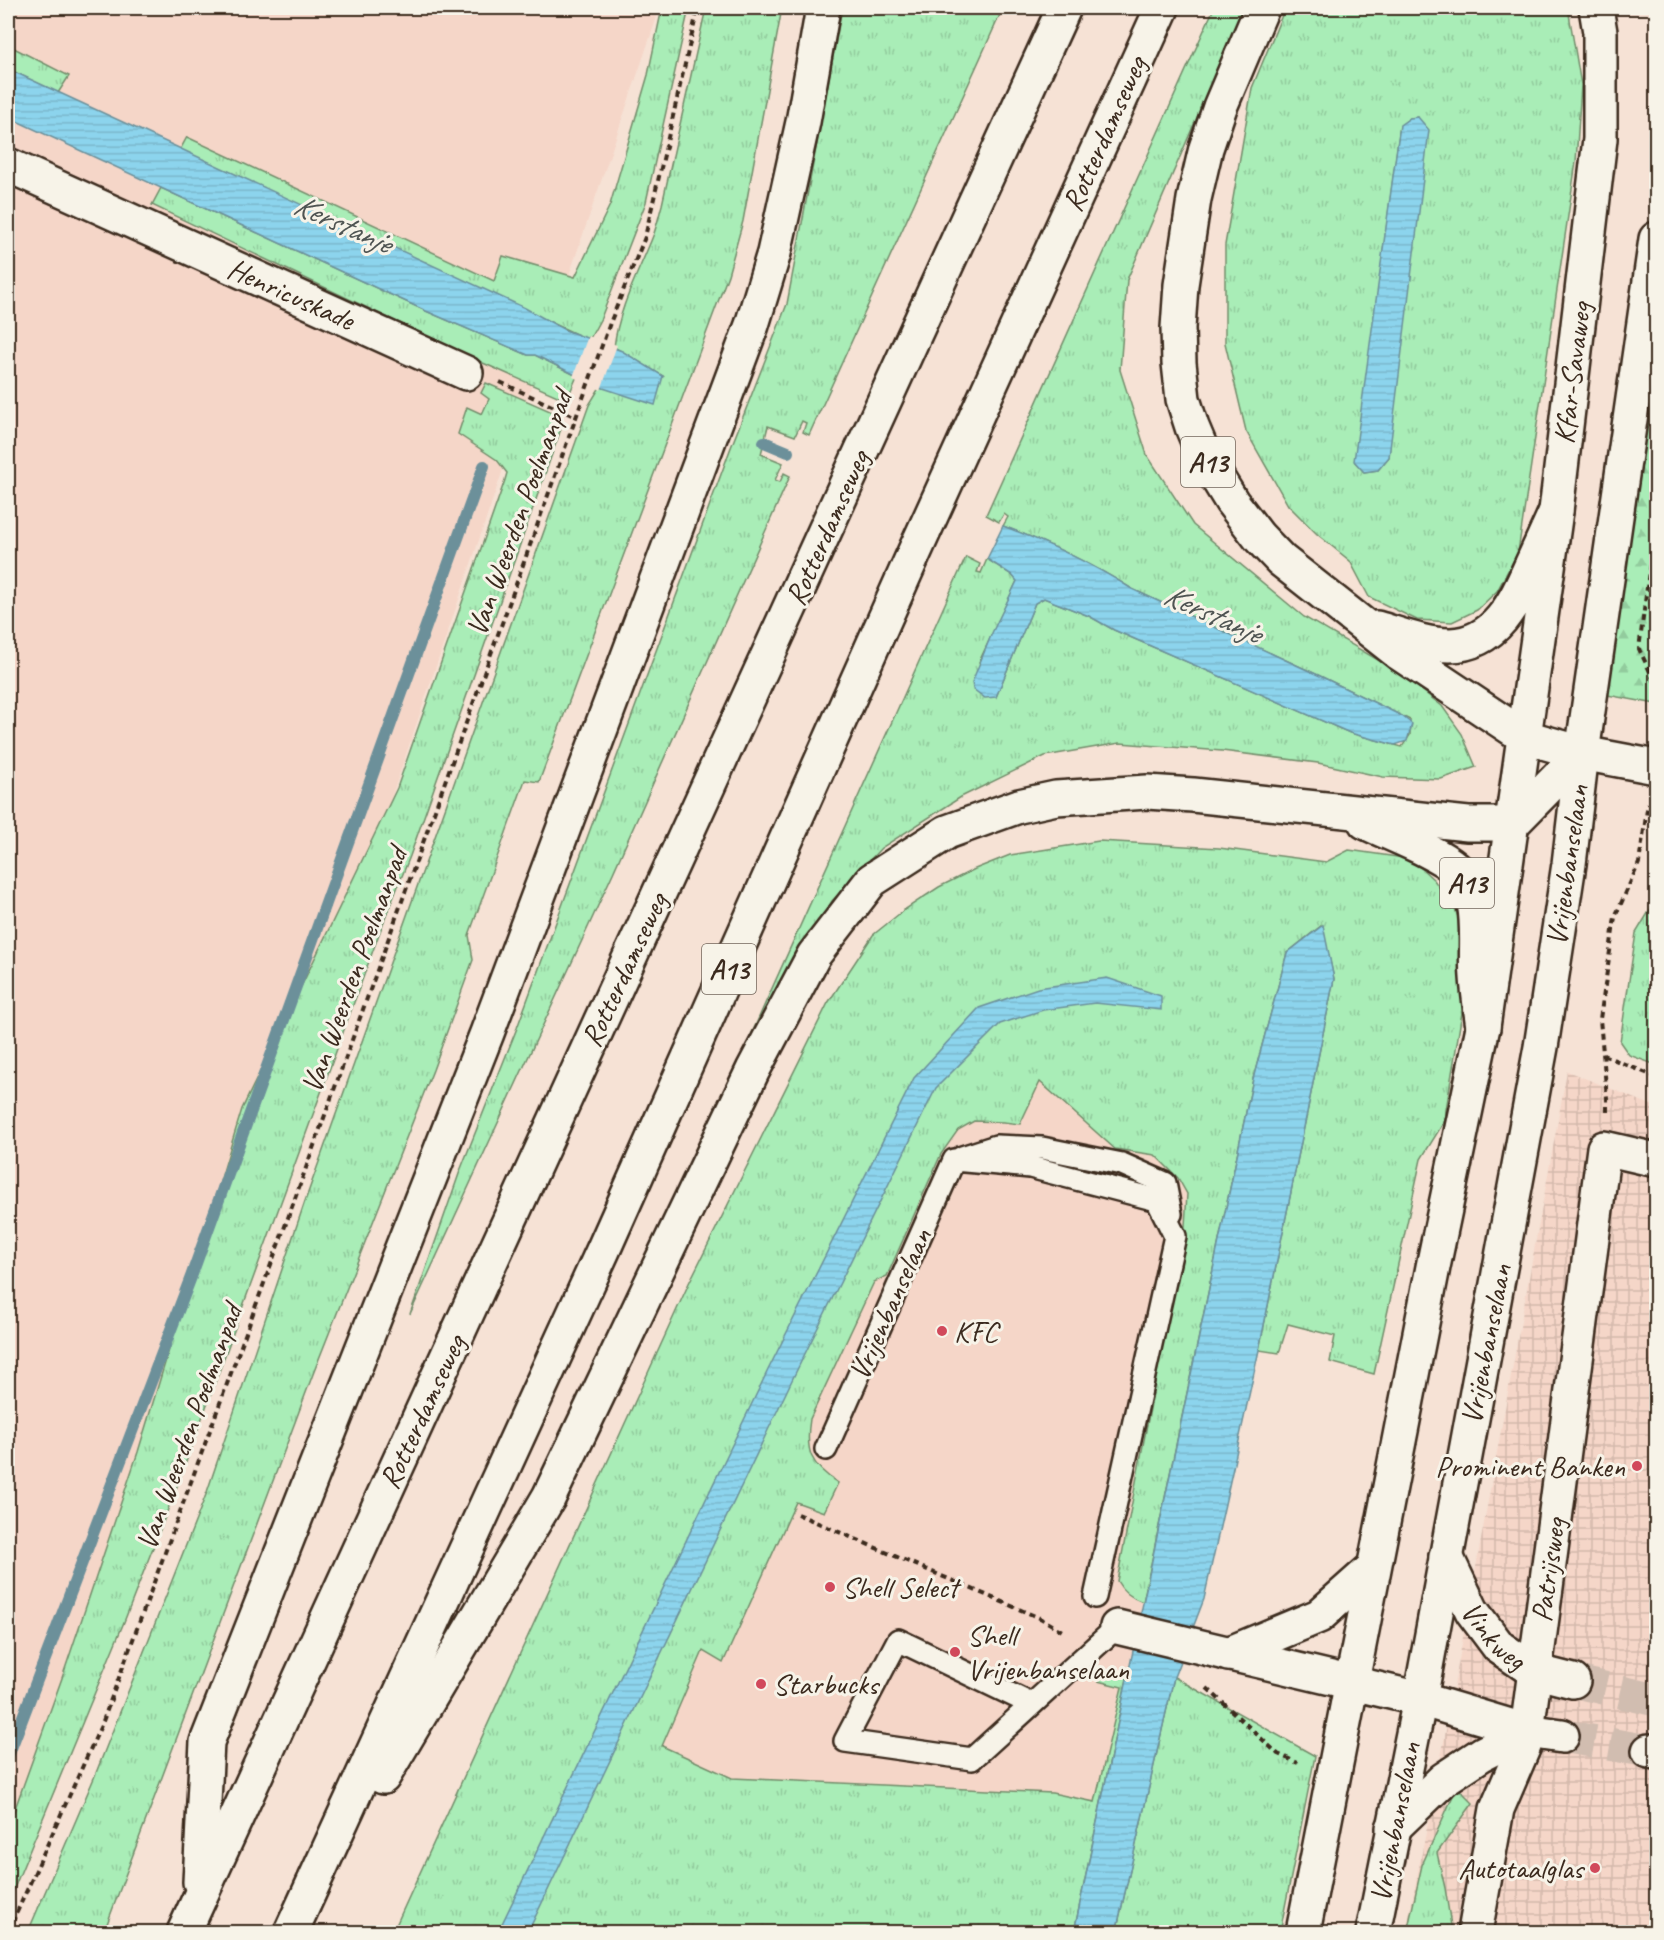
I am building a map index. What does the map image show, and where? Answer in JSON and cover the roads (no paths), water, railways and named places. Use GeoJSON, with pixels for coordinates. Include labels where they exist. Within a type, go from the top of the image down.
{"type":"FeatureCollection","features":[{"type":"Feature","properties":{"kind":"main road"},"geometry":{"type":"LineString","coordinates":[[199,1899],[207,1742],[487,1033],[752,325],[774,253],[803,122],[823,8]]}},
{"type":"Feature","properties":{"kind":"main road","name":"Rotterdamseweg"},"geometry":{"type":"LineString","coordinates":[[184,1932],[1064,8]]}},
{"type":"Feature","properties":{"kind":"main road","name":"Rotterdamseweg"},"geometry":{"type":"LineString","coordinates":[[292,1930],[605,1246],[915,551],[1161,8]]}},
{"type":"Feature","properties":{"kind":"main road","name":"A13"},"geometry":{"type":"LineString","coordinates":[[1262,8],[1220,107],[1206,148],[1194,199],[1181,285],[1178,328],[1183,399],[1205,458],[1232,502],[1259,537],[1305,581],[1399,653],[1525,737]]}},
{"type":"Feature","properties":{"kind":"main road","name":"Kfar-Savaweg"},"geometry":{"type":"LineString","coordinates":[[1525,737],[1556,511],[1600,140],[1600,32],[1596,8]]}},
{"type":"Feature","properties":{"kind":"main road","name":"Henricuskade"},"geometry":{"type":"LineString","coordinates":[[8,165],[466,373]]}},
{"type":"Feature","properties":{"kind":"main road","name":"Kfar-Savaweg"},"geometry":{"type":"LineString","coordinates":[[1582,753],[1656,238]]}},
{"type":"Feature","properties":{"kind":"main road","name":"A13"},"geometry":{"type":"LineString","coordinates":[[1362,624],[1427,643],[1449,645],[1463,644],[1488,632],[1498,624],[1516,599],[1556,511]]}},
{"type":"Feature","properties":{"kind":"main road"},"geometry":{"type":"LineString","coordinates":[[1525,737],[1582,753],[1655,767]]}},
{"type":"Feature","properties":{"kind":"main road","name":"Vrijenbanselaan"},"geometry":{"type":"LineString","coordinates":[[1303,1932],[1353,1682],[1373,1568],[1483,1027],[1525,737]]}},
{"type":"Feature","properties":{"kind":"main road"},"geometry":{"type":"LineString","coordinates":[[1512,824],[1582,753]]}},
{"type":"Feature","properties":{"kind":"main road","name":"Vrijenbanselaan"},"geometry":{"type":"LineString","coordinates":[[1373,1932],[1420,1699],[1541,1047],[1569,864],[1582,753]]}},
{"type":"Feature","properties":{"kind":"main road","name":"A13"},"geometry":{"type":"LineString","coordinates":[[292,1930],[549,1497],[753,1070],[814,955],[872,880],[947,832],[1019,806],[1056,798],[1147,792],[1468,824],[1512,824]]}},
{"type":"Feature","properties":{"kind":"main road","name":"A13"},"geometry":{"type":"LineString","coordinates":[[1342,811],[1433,854],[1453,866],[1466,879],[1476,914],[1477,976],[1483,1027]]}},
{"type":"Feature","properties":{"kind":"main road","name":"Patrijsweg"},"geometry":{"type":"LineString","coordinates":[[1475,1932],[1497,1809],[1524,1746],[1527,1731],[1605,1148],[1656,1160]]}},
{"type":"Feature","properties":{"kind":"main road","name":"Vinkweg"},"geometry":{"type":"LineString","coordinates":[[1446,1556],[1472,1611],[1499,1647],[1534,1671],[1573,1681]]}},
{"type":"Feature","properties":{"kind":"main road"},"geometry":{"type":"LineString","coordinates":[[1220,1652],[1319,1616],[1373,1568]]}},
{"type":"Feature","properties":{"kind":"main road"},"geometry":{"type":"LineString","coordinates":[[1124,1628],[1420,1699],[1527,1731],[1562,1736]]}},
{"type":"Feature","properties":{"kind":"main road"},"geometry":{"type":"LineString","coordinates":[[1393,1828],[1444,1779],[1482,1754],[1527,1731]]}},
{"type":"Feature","properties":{"kind":"lane","name":"Vrijenbanselaan"},"geometry":{"type":"LineString","coordinates":[[826,1449],[954,1160],[1030,1167],[1157,1200],[1175,1236],[1095,1597]]}},
{"type":"Feature","properties":{"kind":"lane"},"geometry":{"type":"LineString","coordinates":[[1031,1704],[898,1641],[845,1741],[972,1759],[1093,1649],[1124,1628]]}},
{"type":"Feature","properties":{"kind":"water"},"geometry":{"type":"Polygon","coordinates":[[[8,69],[525,308],[565,330],[622,351],[663,376],[655,405],[600,387],[535,355],[528,355],[426,311],[8,117],[8,69]]]}},
{"type":"Feature","properties":{"kind":"water"},"geometry":{"type":"Polygon","coordinates":[[[1418,117],[1429,130],[1389,457],[1378,470],[1364,472],[1354,461],[1400,125],[1410,118],[1418,117]]]}},
{"type":"Feature","properties":{"kind":"water"},"geometry":{"type":"Polygon","coordinates":[[[1003,526],[1069,554],[1132,589],[1402,716],[1412,724],[1407,741],[1395,745],[1350,733],[1044,598],[1035,603],[996,697],[985,698],[973,689],[972,682],[1017,581],[1012,575],[987,559],[1003,526]]]}},
{"type":"Feature","properties":{"kind":"water"},"geometry":{"type":"Polygon","coordinates":[[[1323,925],[1334,979],[1259,1350],[1204,1599],[1174,1677],[1116,1932],[1074,1932],[1253,1079],[1287,953],[1323,925]]]}},
{"type":"Feature","properties":{"kind":"water"},"geometry":{"type":"Polygon","coordinates":[[[1107,978],[1161,996],[1161,1010],[1095,1003],[1043,1010],[1000,1024],[936,1088],[792,1380],[528,1932],[498,1932],[768,1370],[914,1078],[979,1008],[1038,988],[1107,978]]]}},
{"type":"Feature","properties":{"kind":"waterway","name":"Kerstanje"},"geometry":{"type":"LineString","coordinates":[[764,442],[788,452]]}},
{"type":"Feature","properties":{"kind":"waterway"},"geometry":{"type":"LineString","coordinates":[[8,1756],[191,1277],[484,466]]}},
{"type":"Feature","properties":{"kind":"tunnel"},"geometry":{"type":"LineString","coordinates":[[1573,1681],[1656,1700]]}},
{"type":"Feature","properties":{"kind":"tunnel"},"geometry":{"type":"LineString","coordinates":[[1562,1736],[1649,1751]]}},
{"type":"Feature","properties":{"kind":"place","name":"KFC"},"geometry":{"type":"Point","coordinates":[942,1331]}},
{"type":"Feature","properties":{"kind":"place","name":"Prominent Banken"},"geometry":{"type":"Point","coordinates":[1637,1466]}},
{"type":"Feature","properties":{"kind":"place","name":"Shell Select"},"geometry":{"type":"Point","coordinates":[830,1587]}},
{"type":"Feature","properties":{"kind":"place","name":"Shell Vrijenbanselaan"},"geometry":{"type":"Point","coordinates":[955,1652]}},
{"type":"Feature","properties":{"kind":"place","name":"Starbucks"},"geometry":{"type":"Point","coordinates":[761,1684]}},
{"type":"Feature","properties":{"kind":"place","name":"Autotaalglas"},"geometry":{"type":"Point","coordinates":[1595,1868]}}]}
